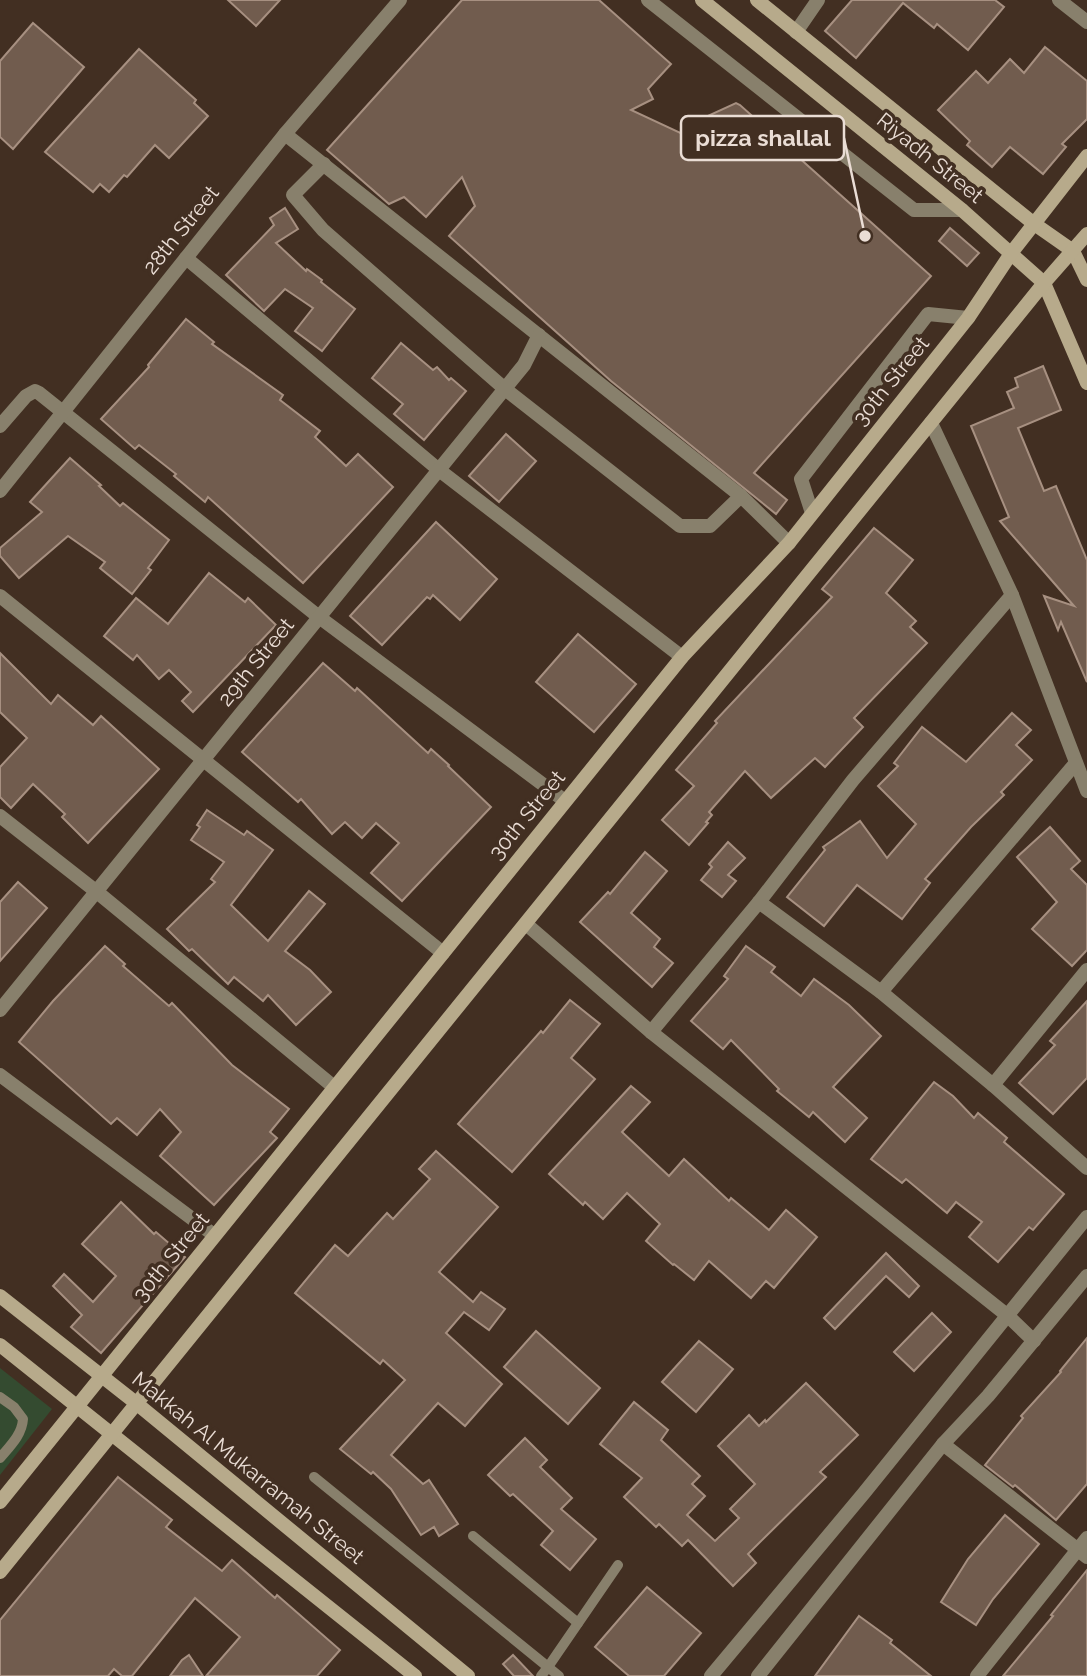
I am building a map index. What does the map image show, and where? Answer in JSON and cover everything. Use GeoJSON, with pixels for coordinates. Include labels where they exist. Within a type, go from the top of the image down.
{"type":"FeatureCollection","features":[{"type":"Feature","properties":{"kind":"street","name":"28th Street"},"geometry":{"type":"LineString","coordinates":[[0,491],[285,134],[400,0]]}},
{"type":"Feature","properties":{"kind":"street"},"geometry":{"type":"LineString","coordinates":[[648,0],[914,210],[962,210]]}},
{"type":"Feature","properties":{"kind":"street","name":"Riyadh Street"},"geometry":{"type":"LineString","coordinates":[[702,0],[962,210],[1044,282],[1087,383]]}},
{"type":"Feature","properties":{"kind":"street","name":"Riyadh Street"},"geometry":{"type":"LineString","coordinates":[[757,0],[1033,223],[1073,251],[1087,280]]}},
{"type":"Feature","properties":{"kind":"street"},"geometry":{"type":"LineString","coordinates":[[796,32],[818,0]]}},
{"type":"Feature","properties":{"kind":"street"},"geometry":{"type":"LineString","coordinates":[[1059,0],[1087,22]]}},
{"type":"Feature","properties":{"kind":"street"},"geometry":{"type":"LineString","coordinates":[[285,134],[741,496],[789,543]]}},
{"type":"Feature","properties":{"kind":"street","name":"30th Street"},"geometry":{"type":"LineString","coordinates":[[0,1502],[682,657],[789,543],[968,318],[1033,223],[1087,156]]}},
{"type":"Feature","properties":{"kind":"street"},"geometry":{"type":"LineString","coordinates":[[324,164],[293,195],[323,230],[505,389],[680,526],[710,526],[741,496]]}},
{"type":"Feature","properties":{"kind":"street"},"geometry":{"type":"LineString","coordinates":[[0,1572],[1044,282],[1087,234]]}},
{"type":"Feature","properties":{"kind":"street"},"geometry":{"type":"LineString","coordinates":[[186,258],[439,470],[682,657]]}},
{"type":"Feature","properties":{"kind":"street"},"geometry":{"type":"LineString","coordinates":[[812,513],[801,480],[928,314],[968,318]]}},
{"type":"Feature","properties":{"kind":"street","name":"29th Street"},"geometry":{"type":"LineString","coordinates":[[0,1010],[505,389],[524,365],[539,335]]}},
{"type":"Feature","properties":{"kind":"street"},"geometry":{"type":"LineString","coordinates":[[0,426],[26,396],[35,391],[319,617],[565,801]]}},
{"type":"Feature","properties":{"kind":"street"},"geometry":{"type":"LineString","coordinates":[[931,424],[1012,595],[1087,791]]}},
{"type":"Feature","properties":{"kind":"street"},"geometry":{"type":"LineString","coordinates":[[650,1032],[759,902],[853,780],[1012,595]]}},
{"type":"Feature","properties":{"kind":"street"},"geometry":{"type":"LineString","coordinates":[[0,596],[443,953]]}},
{"type":"Feature","properties":{"kind":"street"},"geometry":{"type":"LineString","coordinates":[[881,992],[1075,764]]}},
{"type":"Feature","properties":{"kind":"street"},"geometry":{"type":"LineString","coordinates":[[0,816],[334,1087]]}},
{"type":"Feature","properties":{"kind":"street"},"geometry":{"type":"LineString","coordinates":[[759,902],[881,992],[1087,1168]]}},
{"type":"Feature","properties":{"kind":"street"},"geometry":{"type":"LineString","coordinates":[[526,924],[650,1032],[1008,1316],[1034,1341]]}},
{"type":"Feature","properties":{"kind":"street"},"geometry":{"type":"LineString","coordinates":[[993,1085],[1087,970]]}},
{"type":"Feature","properties":{"kind":"street"},"geometry":{"type":"LineString","coordinates":[[0,1075],[214,1236]]}},
{"type":"Feature","properties":{"kind":"street"},"geometry":{"type":"LineString","coordinates":[[711,1676],[1087,1217]]}},
{"type":"Feature","properties":{"kind":"street"},"geometry":{"type":"LineString","coordinates":[[758,1676],[943,1444],[1087,1276]]}},
{"type":"Feature","properties":{"kind":"street","name":"Makkah Al Mukarramah Street"},"geometry":{"type":"LineString","coordinates":[[0,1296],[136,1403],[468,1676]]}},
{"type":"Feature","properties":{"kind":"street"},"geometry":{"type":"LineString","coordinates":[[0,1345],[415,1676]]}},
{"type":"Feature","properties":{"kind":"street"},"geometry":{"type":"LineString","coordinates":[[943,1444],[1084,1548],[977,1676]]}},
{"type":"Feature","properties":{"kind":"lane"},"geometry":{"type":"LineString","coordinates":[[0,1396],[14,1407],[23,1419],[23,1427],[0,1458]]}},
{"type":"Feature","properties":{"kind":"lane"},"geometry":{"type":"LineString","coordinates":[[314,1477],[559,1676]]}},
{"type":"Feature","properties":{"kind":"lane"},"geometry":{"type":"LineString","coordinates":[[473,1536],[578,1623]]}},
{"type":"Feature","properties":{"kind":"lane"},"geometry":{"type":"LineString","coordinates":[[541,1676],[618,1564]]}},
{"type":"Feature","properties":{"kind":"green space"},"geometry":{"type":"Polygon","coordinates":[[[0,1368],[52,1409],[0,1475],[0,1368]]]}},
{"type":"Feature","properties":{"kind":"building"},"geometry":{"type":"Polygon","coordinates":[[[228,0],[280,0],[256,26],[228,0]]]}},
{"type":"Feature","properties":{"kind":"building"},"geometry":{"type":"Polygon","coordinates":[[[462,0],[599,0],[671,64],[648,89],[653,99],[631,110],[691,138],[699,120],[736,103],[740,105],[931,276],[754,473],[787,500],[776,514],[611,381],[449,236],[475,206],[462,177],[426,217],[404,197],[389,204],[327,150],[462,0]]]}},
{"type":"Feature","properties":{"kind":"building"},"geometry":{"type":"Polygon","coordinates":[[[852,0],[995,0],[1004,7],[968,50],[937,24],[934,28],[903,3],[856,58],[825,31],[852,0]]]}},
{"type":"Feature","properties":{"kind":"building"},"geometry":{"type":"Polygon","coordinates":[[[33,23],[84,67],[13,149],[0,137],[0,61],[33,23]]]}},
{"type":"Feature","properties":{"kind":"building"},"geometry":{"type":"Polygon","coordinates":[[[1045,47],[1087,81],[1087,119],[1062,144],[1066,147],[1043,174],[1010,147],[992,167],[967,145],[970,141],[938,110],[976,71],[988,83],[1010,59],[1024,73],[1045,47]]]}},
{"type":"Feature","properties":{"kind":"building"},"geometry":{"type":"Polygon","coordinates":[[[139,49],[196,100],[194,103],[208,116],[169,158],[155,145],[127,177],[124,175],[109,192],[100,184],[93,192],[45,152],[139,49]]]}},
{"type":"Feature","properties":{"kind":"building"},"geometry":{"type":"Polygon","coordinates":[[[285,208],[298,229],[276,243],[306,271],[307,269],[322,280],[321,282],[355,309],[322,351],[295,331],[313,308],[285,289],[264,311],[226,275],[274,225],[270,218],[285,208]]]}},
{"type":"Feature","properties":{"kind":"building"},"geometry":{"type":"Polygon","coordinates":[[[950,228],[979,253],[967,266],[939,241],[950,228]]]}},
{"type":"Feature","properties":{"kind":"building"},"geometry":{"type":"Polygon","coordinates":[[[186,319],[214,342],[212,344],[283,395],[280,400],[320,431],[315,437],[346,466],[358,454],[393,487],[303,583],[208,497],[205,502],[174,476],[176,474],[139,445],[135,449],[101,419],[149,367],[186,319]]]}},
{"type":"Feature","properties":{"kind":"building"},"geometry":{"type":"Polygon","coordinates":[[[401,343],[433,370],[437,367],[449,380],[451,378],[466,391],[424,440],[394,414],[403,404],[372,378],[401,343]]]}},
{"type":"Feature","properties":{"kind":"building"},"geometry":{"type":"Polygon","coordinates":[[[1043,366],[1061,410],[1018,428],[1044,491],[1056,486],[1087,560],[1087,682],[1061,622],[1058,630],[1044,596],[1074,606],[1000,521],[1009,517],[971,426],[1014,408],[1007,392],[1018,387],[1015,378],[1043,366]]]}},
{"type":"Feature","properties":{"kind":"building"},"geometry":{"type":"Polygon","coordinates":[[[506,434],[536,461],[499,502],[469,476],[506,434]]]}},
{"type":"Feature","properties":{"kind":"building"},"geometry":{"type":"Polygon","coordinates":[[[70,458],[120,506],[123,503],[169,540],[148,568],[151,570],[132,594],[100,568],[105,562],[68,536],[19,578],[0,556],[0,548],[42,512],[30,502],[70,458]]]}},
{"type":"Feature","properties":{"kind":"building"},"geometry":{"type":"Polygon","coordinates":[[[436,522],[497,579],[460,620],[433,595],[430,599],[427,597],[382,645],[350,616],[436,522]]]}},
{"type":"Feature","properties":{"kind":"building"},"geometry":{"type":"Polygon","coordinates":[[[874,528],[913,560],[886,593],[916,621],[910,627],[927,643],[854,718],[863,727],[825,767],[815,758],[771,798],[745,771],[709,812],[712,815],[706,822],[708,823],[689,845],[662,820],[694,786],[676,770],[717,723],[715,721],[832,597],[822,589],[874,528]]]}},
{"type":"Feature","properties":{"kind":"building"},"geometry":{"type":"Polygon","coordinates":[[[209,573],[245,602],[248,598],[276,625],[193,712],[182,701],[191,692],[169,670],[159,679],[137,655],[133,660],[104,636],[136,598],[168,624],[209,573]]]}},
{"type":"Feature","properties":{"kind":"building"},"geometry":{"type":"Polygon","coordinates":[[[578,634],[636,684],[594,732],[536,682],[578,634]]]}},
{"type":"Feature","properties":{"kind":"building"},"geometry":{"type":"Polygon","coordinates":[[[0,653],[51,704],[58,695],[93,725],[101,716],[159,769],[88,843],[62,817],[65,814],[33,784],[11,808],[0,797],[0,767],[27,738],[0,712],[0,653]]]}},
{"type":"Feature","properties":{"kind":"building"},"geometry":{"type":"Polygon","coordinates":[[[323,663],[355,691],[357,688],[428,753],[431,749],[491,807],[402,901],[371,873],[399,843],[376,823],[362,838],[345,822],[332,834],[301,799],[298,802],[242,752],[323,663]]]}},
{"type":"Feature","properties":{"kind":"building"},"geometry":{"type":"Polygon","coordinates":[[[1012,713],[1031,730],[1016,745],[1032,760],[1001,792],[1004,795],[971,827],[925,879],[930,883],[902,919],[857,885],[824,926],[787,897],[825,850],[823,847],[860,821],[887,858],[916,824],[878,786],[898,766],[894,763],[922,727],[966,762],[1012,713]]]}},
{"type":"Feature","properties":{"kind":"building"},"geometry":{"type":"Polygon","coordinates":[[[207,810],[244,835],[247,831],[273,850],[231,905],[268,941],[309,891],[325,904],[285,951],[310,970],[331,992],[296,1025],[268,995],[263,1001],[234,977],[228,984],[167,929],[215,882],[211,879],[224,862],[191,840],[207,810]]]}},
{"type":"Feature","properties":{"kind":"building"},"geometry":{"type":"Polygon","coordinates":[[[1050,827],[1080,861],[1071,869],[1087,885],[1087,950],[1072,966],[1032,929],[1057,902],[1017,857],[1050,827]]]}},
{"type":"Feature","properties":{"kind":"building"},"geometry":{"type":"Polygon","coordinates":[[[728,842],[745,858],[728,875],[736,881],[722,897],[701,880],[712,867],[709,864],[728,842]]]}},
{"type":"Feature","properties":{"kind":"building"},"geometry":{"type":"Polygon","coordinates":[[[645,852],[667,871],[631,913],[660,939],[654,947],[673,963],[652,987],[580,922],[608,892],[610,894],[645,852]]]}},
{"type":"Feature","properties":{"kind":"building"},"geometry":{"type":"Polygon","coordinates":[[[18,882],[47,908],[0,961],[0,902],[18,882]]]}},
{"type":"Feature","properties":{"kind":"building"},"geometry":{"type":"Polygon","coordinates":[[[105,946],[125,964],[123,966],[169,1006],[172,1003],[232,1065],[289,1109],[270,1132],[277,1138],[214,1205],[160,1156],[181,1132],[160,1109],[137,1135],[117,1118],[111,1124],[19,1042],[105,946]]]}},
{"type":"Feature","properties":{"kind":"building"},"geometry":{"type":"Polygon","coordinates":[[[746,946],[775,967],[771,972],[801,996],[814,979],[849,1005],[881,1036],[833,1087],[867,1118],[845,1142],[813,1112],[809,1117],[777,1091],[779,1089],[731,1040],[723,1049],[691,1021],[728,979],[724,976],[746,946]]]}},
{"type":"Feature","properties":{"kind":"building"},"geometry":{"type":"Polygon","coordinates":[[[570,1000],[600,1024],[571,1058],[595,1079],[512,1172],[458,1124],[570,1000]]]}},
{"type":"Feature","properties":{"kind":"building"},"geometry":{"type":"Polygon","coordinates":[[[1087,1001],[1087,1078],[1053,1114],[1019,1083],[1055,1045],[1050,1041],[1087,1001]]]}},
{"type":"Feature","properties":{"kind":"building"},"geometry":{"type":"Polygon","coordinates":[[[934,1082],[953,1096],[974,1118],[978,1113],[1007,1138],[1004,1142],[1064,1194],[1033,1230],[1029,1227],[998,1262],[969,1237],[982,1222],[956,1202],[947,1213],[906,1179],[902,1183],[871,1159],[934,1082]]]}},
{"type":"Feature","properties":{"kind":"building"},"geometry":{"type":"Polygon","coordinates":[[[631,1086],[650,1102],[622,1132],[669,1176],[684,1159],[729,1201],[731,1198],[769,1230],[786,1210],[817,1237],[774,1288],[766,1281],[751,1298],[709,1261],[694,1280],[646,1241],[660,1224],[627,1193],[603,1219],[549,1174],[631,1086]]]}},
{"type":"Feature","properties":{"kind":"building"},"geometry":{"type":"Polygon","coordinates":[[[436,1151],[498,1207],[439,1272],[473,1302],[481,1292],[505,1309],[489,1330],[464,1312],[446,1333],[502,1384],[465,1426],[438,1403],[391,1455],[423,1484],[429,1480],[458,1524],[439,1536],[434,1527],[421,1535],[391,1489],[373,1472],[371,1474],[340,1449],[405,1380],[383,1360],[380,1364],[295,1293],[335,1245],[348,1256],[387,1213],[393,1219],[430,1179],[419,1169],[436,1151]]]}},
{"type":"Feature","properties":{"kind":"building"},"geometry":{"type":"Polygon","coordinates":[[[121,1202],[154,1234],[156,1232],[185,1257],[101,1353],[71,1327],[82,1315],[53,1286],[64,1274],[93,1302],[116,1276],[82,1244],[121,1202]]]}},
{"type":"Feature","properties":{"kind":"building"},"geometry":{"type":"Polygon","coordinates":[[[886,1253],[919,1286],[909,1297],[886,1276],[835,1329],[824,1318],[886,1253]]]}},
{"type":"Feature","properties":{"kind":"building"},"geometry":{"type":"Polygon","coordinates":[[[932,1313],[951,1332],[914,1371],[894,1352],[932,1313]]]}},
{"type":"Feature","properties":{"kind":"building"},"geometry":{"type":"Polygon","coordinates":[[[536,1331],[600,1388],[568,1424],[504,1367],[536,1331]]]}},
{"type":"Feature","properties":{"kind":"building"},"geometry":{"type":"Polygon","coordinates":[[[1087,1338],[1087,1484],[1056,1520],[1015,1485],[1013,1487],[985,1465],[1023,1418],[1021,1416],[1061,1372],[1087,1338]]]}},
{"type":"Feature","properties":{"kind":"building"},"geometry":{"type":"Polygon","coordinates":[[[699,1341],[733,1369],[696,1412],[662,1382],[699,1341]]]}},
{"type":"Feature","properties":{"kind":"building"},"geometry":{"type":"Polygon","coordinates":[[[806,1383],[858,1435],[820,1472],[826,1477],[748,1554],[756,1563],[733,1586],[688,1540],[682,1546],[659,1524],[656,1527],[624,1497],[642,1478],[600,1444],[634,1402],[668,1430],[661,1440],[700,1476],[692,1484],[705,1496],[687,1515],[715,1541],[739,1518],[730,1509],[755,1484],[718,1446],[749,1415],[759,1426],[765,1420],[766,1422],[806,1383]]]}},
{"type":"Feature","properties":{"kind":"building"},"geometry":{"type":"Polygon","coordinates":[[[525,1438],[547,1460],[540,1467],[572,1498],[561,1509],[596,1539],[570,1570],[541,1545],[553,1531],[488,1475],[525,1438]]]}},
{"type":"Feature","properties":{"kind":"building"},"geometry":{"type":"Polygon","coordinates":[[[118,1477],[172,1520],[166,1527],[222,1571],[232,1560],[340,1650],[317,1676],[206,1676],[240,1637],[195,1598],[132,1676],[122,1676],[114,1669],[108,1676],[0,1676],[0,1620],[118,1477]]]}},
{"type":"Feature","properties":{"kind":"building"},"geometry":{"type":"Polygon","coordinates":[[[1005,1515],[1039,1544],[993,1599],[976,1625],[941,1602],[968,1559],[1005,1515]]]}},
{"type":"Feature","properties":{"kind":"building"},"geometry":{"type":"Polygon","coordinates":[[[1087,1570],[1087,1676],[1003,1676],[1053,1616],[1051,1615],[1087,1570]]]}},
{"type":"Feature","properties":{"kind":"building"},"geometry":{"type":"Polygon","coordinates":[[[647,1587],[701,1633],[664,1676],[629,1676],[595,1647],[647,1587]]]}},
{"type":"Feature","properties":{"kind":"building"},"geometry":{"type":"Polygon","coordinates":[[[859,1616],[892,1640],[890,1643],[931,1676],[815,1676],[859,1616]]]}},
{"type":"Feature","properties":{"kind":"building"},"geometry":{"type":"Polygon","coordinates":[[[189,1655],[203,1676],[170,1676],[182,1660],[189,1655]]]}},
{"type":"Feature","properties":{"kind":"building"},"geometry":{"type":"Polygon","coordinates":[[[513,1655],[533,1676],[514,1676],[503,1664],[513,1655]]]}},
{"type":"Feature","properties":{"kind":"place","name":"pizza shallal"},"geometry":{"type":"Point","coordinates":[865,236]}}]}
